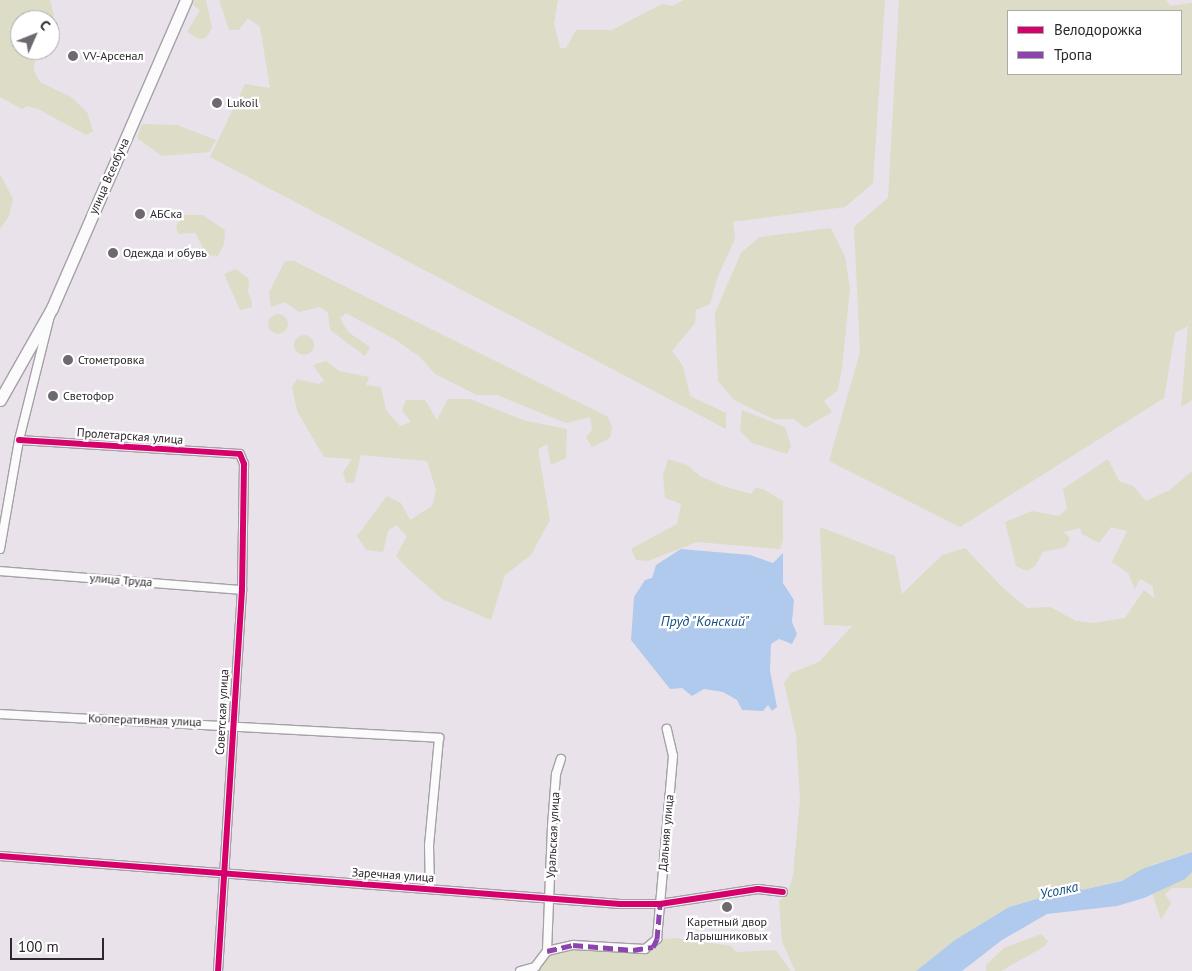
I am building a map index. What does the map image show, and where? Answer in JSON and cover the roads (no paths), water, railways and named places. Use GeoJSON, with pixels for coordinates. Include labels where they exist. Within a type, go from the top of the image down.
{"type":"FeatureCollection","features":[{"type":"Feature","properties":{"kind":"main road","name":"улица Всеобуча"},"geometry":{"type":"LineString","coordinates":[[52,308],[186,0]]}},
{"type":"Feature","properties":{"kind":"main road"},"geometry":{"type":"LineString","coordinates":[[0,400],[30,352],[52,308]]}},
{"type":"Feature","properties":{"kind":"street","name":"улица Всеобуча"},"geometry":{"type":"LineString","coordinates":[[0,549],[19,440],[42,356],[52,308]]}},
{"type":"Feature","properties":{"kind":"street"},"geometry":{"type":"LineString","coordinates":[[30,352],[42,356]]}},
{"type":"Feature","properties":{"kind":"street","name":"Пролетарская улица"},"geometry":{"type":"LineString","coordinates":[[19,440],[240,454]]}},
{"type":"Feature","properties":{"kind":"street","name":"Советская улица"},"geometry":{"type":"LineString","coordinates":[[218,971],[222,874],[242,590],[244,464],[240,454]]}},
{"type":"Feature","properties":{"kind":"street","name":"улица Труда"},"geometry":{"type":"LineString","coordinates":[[0,571],[242,590]]}},
{"type":"Feature","properties":{"kind":"street","name":"Кооперативная улица"},"geometry":{"type":"LineString","coordinates":[[0,714],[233,724],[439,738],[428,845],[430,888]]}},
{"type":"Feature","properties":{"kind":"street","name":"Дальняя улица"},"geometry":{"type":"LineString","coordinates":[[547,952],[573,945],[646,949],[658,939],[673,756],[667,729]]}},
{"type":"Feature","properties":{"kind":"street","name":"Уральская улица"},"geometry":{"type":"LineString","coordinates":[[547,952],[547,896],[556,774],[561,759]]}},
{"type":"Feature","properties":{"kind":"street","name":"Заречная улица"},"geometry":{"type":"LineString","coordinates":[[0,856],[222,874],[547,896],[620,904],[660,904],[728,892],[783,892]]}},
{"type":"Feature","properties":{"kind":"street"},"geometry":{"type":"LineString","coordinates":[[520,971],[535,967],[547,952]]}},
{"type":"Feature","properties":{"kind":"water","name":"Пруд \"Конский\""},"geometry":{"type":"Polygon","coordinates":[[[681,549],[750,555],[773,563],[783,553],[783,583],[794,600],[792,622],[797,634],[792,644],[779,639],[771,644],[770,671],[777,707],[772,711],[768,705],[763,711],[742,710],[737,700],[723,692],[704,689],[692,696],[682,688],[670,689],[631,640],[634,597],[645,580],[652,578],[656,565],[681,549]]]}},
{"type":"Feature","properties":{"kind":"water"},"geometry":{"type":"Polygon","coordinates":[[[1192,852],[1192,872],[1185,879],[1144,898],[1117,906],[1047,914],[1002,940],[962,971],[916,971],[955,940],[1009,907],[1078,887],[1082,890],[1122,881],[1142,869],[1192,852]]]}},
{"type":"Feature","properties":{"kind":"place","name":"VV-Арсенал"},"geometry":{"type":"Point","coordinates":[73,56]}},
{"type":"Feature","properties":{"kind":"place","name":"Lukoil"},"geometry":{"type":"Point","coordinates":[217,103]}},
{"type":"Feature","properties":{"kind":"place","name":"АБСка"},"geometry":{"type":"Point","coordinates":[140,214]}},
{"type":"Feature","properties":{"kind":"place","name":"Одежда и обувь"},"geometry":{"type":"Point","coordinates":[113,253]}},
{"type":"Feature","properties":{"kind":"place","name":"Стометровка"},"geometry":{"type":"Point","coordinates":[68,360]}},
{"type":"Feature","properties":{"kind":"place","name":"Светофор"},"geometry":{"type":"Point","coordinates":[53,396]}},
{"type":"Feature","properties":{"kind":"place","name":"Каретный двор Ларышниковых"},"geometry":{"type":"Point","coordinates":[727,907]}},
{"type":"Feature","properties":{"kind":"water label","name":"Усолка"},"geometry":{"type":"Point","coordinates":[1059,890]}}]}
